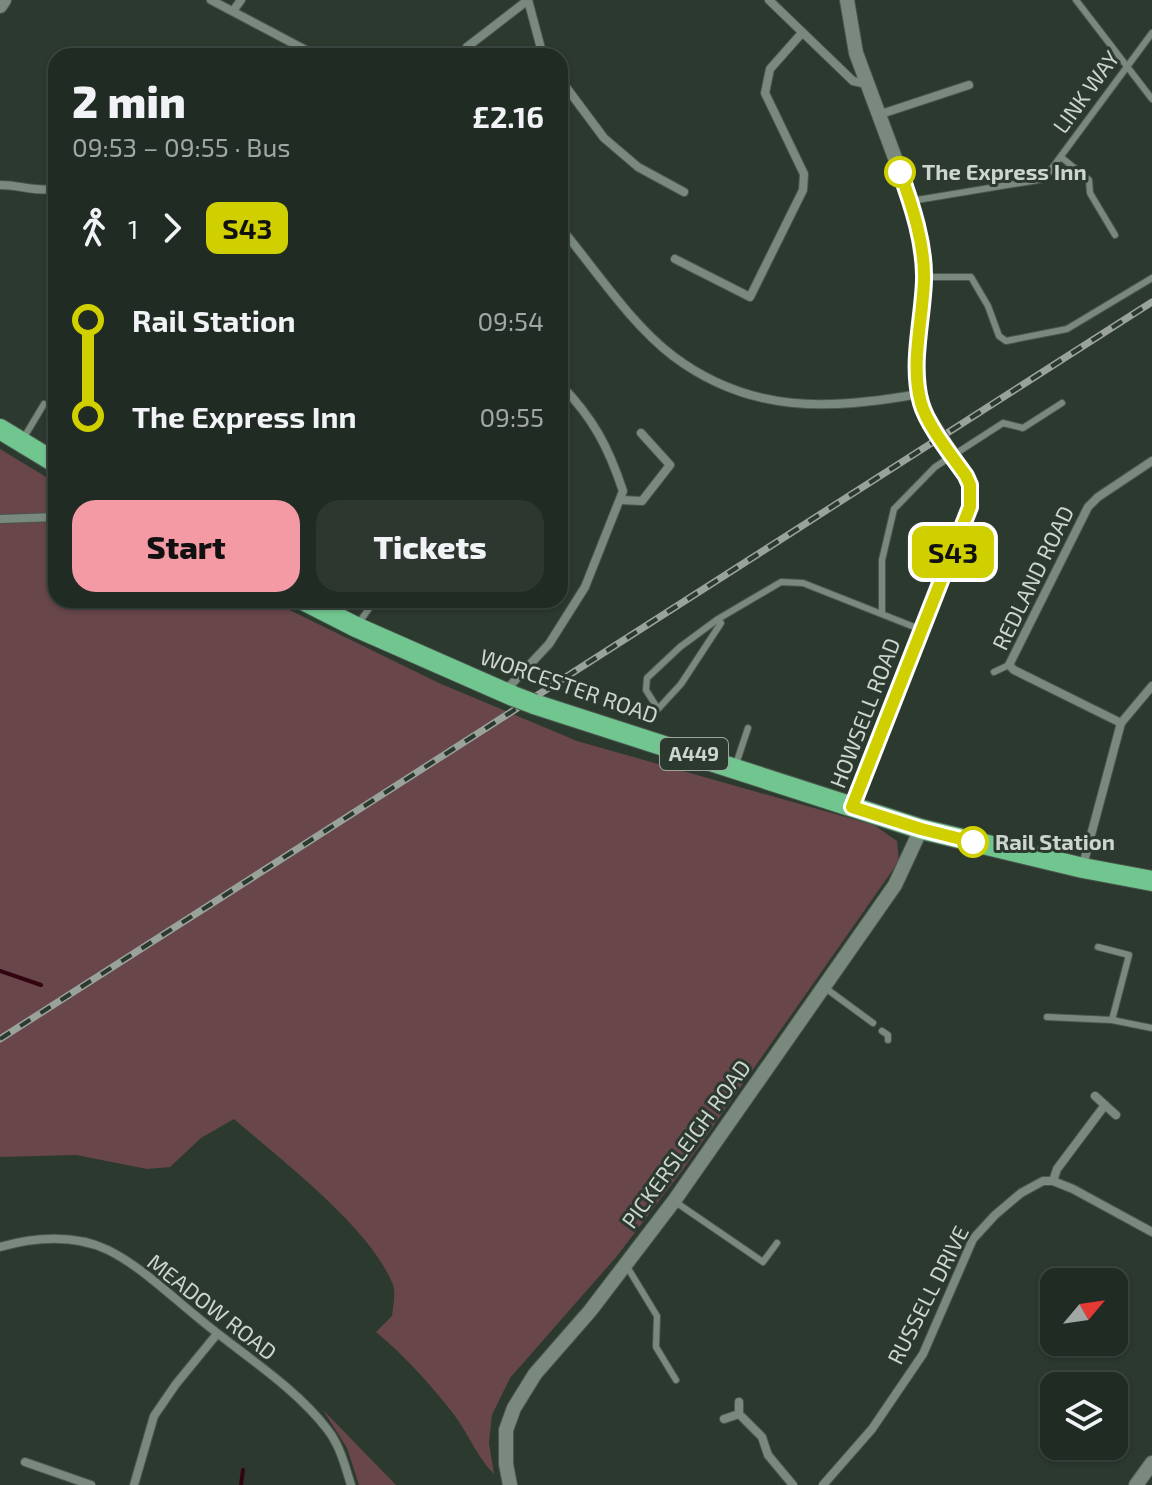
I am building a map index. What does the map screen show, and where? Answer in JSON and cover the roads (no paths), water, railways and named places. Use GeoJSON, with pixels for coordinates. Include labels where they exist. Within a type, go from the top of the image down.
{"type":"FeatureCollection","features":[{"type":"Feature","properties":{"kind":"highway"},"geometry":{"type":"LineString","coordinates":[[0,429],[48,458]]}},
{"type":"Feature","properties":{"kind":"highway","name":"WORCESTER ROAD"},"geometry":{"type":"LineString","coordinates":[[319,608],[534,704],[921,829],[1083,868],[1152,881]]}},
{"type":"Feature","properties":{"kind":"street"},"geometry":{"type":"LineString","coordinates":[[0,6],[4,0]]}},
{"type":"Feature","properties":{"kind":"street"},"geometry":{"type":"LineString","coordinates":[[211,0],[302,48]]}},
{"type":"Feature","properties":{"kind":"street"},"geometry":{"type":"LineString","coordinates":[[233,11],[241,0]]}},
{"type":"Feature","properties":{"kind":"street"},"geometry":{"type":"LineString","coordinates":[[466,48],[528,0],[541,48]]}},
{"type":"Feature","properties":{"kind":"street"},"geometry":{"type":"LineString","coordinates":[[769,0],[853,81],[867,84]]}},
{"type":"Feature","properties":{"kind":"street","name":"HOWSELL ROAD"},"geometry":{"type":"LineString","coordinates":[[847,0],[856,53],[911,201],[924,277],[917,367],[919,394],[926,414],[970,485],[970,507],[852,807]]}},
{"type":"Feature","properties":{"kind":"street"},"geometry":{"type":"LineString","coordinates":[[675,259],[750,297],[803,190],[804,174],[765,93],[770,69],[801,34]]}},
{"type":"Feature","properties":{"kind":"street"},"geometry":{"type":"LineString","coordinates":[[878,115],[969,85]]}},
{"type":"Feature","properties":{"kind":"street"},"geometry":{"type":"LineString","coordinates":[[568,90],[604,138],[638,167],[684,192]]}},
{"type":"Feature","properties":{"kind":"street"},"geometry":{"type":"LineString","coordinates":[[0,185],[22,186],[39,192],[48,190]]}},
{"type":"Feature","properties":{"kind":"street"},"geometry":{"type":"LineString","coordinates":[[568,237],[647,332],[673,356],[721,386],[773,402],[817,405],[868,402],[919,394]]}},
{"type":"Feature","properties":{"kind":"street"},"geometry":{"type":"LineString","coordinates":[[508,694],[549,644],[585,587],[623,491],[608,449],[568,392]]}},
{"type":"Feature","properties":{"kind":"street"},"geometry":{"type":"LineString","coordinates":[[621,500],[642,501],[670,465],[641,433]]}},
{"type":"Feature","properties":{"kind":"street","name":"REDLAND ROAD"},"geometry":{"type":"LineString","coordinates":[[1121,723],[1009,665],[1088,507],[1152,461]]}},
{"type":"Feature","properties":{"kind":"street"},"geometry":{"type":"LineString","coordinates":[[0,519],[48,517]]}},
{"type":"Feature","properties":{"kind":"street"},"geometry":{"type":"LineString","coordinates":[[1083,868],[1121,723],[1152,686]]}},
{"type":"Feature","properties":{"kind":"street","name":"PICKERSLEIGH ROAD"},"geometry":{"type":"LineString","coordinates":[[510,1485],[506,1464],[506,1430],[514,1408],[535,1374],[590,1311],[674,1201],[895,885],[921,829]]}},
{"type":"Feature","properties":{"kind":"street"},"geometry":{"type":"LineString","coordinates":[[1095,1096],[1116,1115]]}},
{"type":"Feature","properties":{"kind":"street"},"geometry":{"type":"LineString","coordinates":[[1105,1105],[1057,1169],[1053,1181],[1152,1232]]}},
{"type":"Feature","properties":{"kind":"street","name":"RUSSELL DRIVE"},"geometry":{"type":"LineString","coordinates":[[823,1485],[872,1429],[923,1354],[973,1239],[1021,1193],[1043,1181],[1053,1181]]}},
{"type":"Feature","properties":{"kind":"street","name":"MEADOW ROAD"},"geometry":{"type":"LineString","coordinates":[[0,1247],[50,1238],[77,1241],[108,1250],[144,1275],[308,1406],[337,1442],[351,1485]]}},
{"type":"Feature","properties":{"kind":"street"},"geometry":{"type":"LineString","coordinates":[[134,1485],[154,1416],[217,1334]]}},
{"type":"Feature","properties":{"kind":"street"},"geometry":{"type":"LineString","coordinates":[[739,1402],[739,1414],[762,1437],[768,1455],[793,1485]]}},
{"type":"Feature","properties":{"kind":"street"},"geometry":{"type":"LineString","coordinates":[[724,1419],[739,1414]]}},
{"type":"Feature","properties":{"kind":"street"},"geometry":{"type":"LineString","coordinates":[[25,1462],[91,1485]]}},
{"type":"Feature","properties":{"kind":"street"},"geometry":{"type":"LineString","coordinates":[[1136,1485],[1152,1463]]}},
{"type":"Feature","properties":{"kind":"lane"},"geometry":{"type":"LineString","coordinates":[[1076,0],[1152,99]]}},
{"type":"Feature","properties":{"kind":"lane","name":"LINK WAY"},"geometry":{"type":"LineString","coordinates":[[911,201],[1044,179],[1152,33]]}},
{"type":"Feature","properties":{"kind":"lane"},"geometry":{"type":"LineString","coordinates":[[1061,157],[1089,180],[1090,193],[1115,235]]}},
{"type":"Feature","properties":{"kind":"lane"},"geometry":{"type":"LineString","coordinates":[[924,277],[971,277],[988,306],[999,336],[1006,341],[1067,329],[1152,278]]}},
{"type":"Feature","properties":{"kind":"lane"},"geometry":{"type":"LineString","coordinates":[[866,392],[868,402]]}},
{"type":"Feature","properties":{"kind":"lane"},"geometry":{"type":"LineString","coordinates":[[882,613],[882,560],[894,509],[935,467],[1003,423],[1023,428],[1062,403]]}},
{"type":"Feature","properties":{"kind":"lane"},"geometry":{"type":"LineString","coordinates":[[21,442],[44,404]]}},
{"type":"Feature","properties":{"kind":"lane"},"geometry":{"type":"LineString","coordinates":[[718,619],[721,623],[681,684],[658,709],[646,690],[647,678],[680,647],[718,619],[781,582],[803,583],[922,630]]}},
{"type":"Feature","properties":{"kind":"lane"},"geometry":{"type":"LineString","coordinates":[[356,627],[369,608]]}},
{"type":"Feature","properties":{"kind":"lane"},"geometry":{"type":"LineString","coordinates":[[994,672],[1009,665]]}},
{"type":"Feature","properties":{"kind":"lane"},"geometry":{"type":"LineString","coordinates":[[735,767],[748,728]]}},
{"type":"Feature","properties":{"kind":"lane"},"geometry":{"type":"LineString","coordinates":[[1098,947],[1129,955],[1112,1020]]}},
{"type":"Feature","properties":{"kind":"lane"},"geometry":{"type":"LineString","coordinates":[[824,987],[873,1023]]}},
{"type":"Feature","properties":{"kind":"lane"},"geometry":{"type":"LineString","coordinates":[[1047,1017],[1112,1020],[1152,1028]]}},
{"type":"Feature","properties":{"kind":"lane"},"geometry":{"type":"LineString","coordinates":[[882,1031],[888,1035],[888,1040]]}},
{"type":"Feature","properties":{"kind":"lane"},"geometry":{"type":"LineString","coordinates":[[674,1201],[763,1262],[777,1243]]}},
{"type":"Feature","properties":{"kind":"lane"},"geometry":{"type":"LineString","coordinates":[[626,1265],[657,1316],[656,1347],[676,1380]]}},
{"type":"Feature","properties":{"kind":"waterway"},"geometry":{"type":"LineString","coordinates":[[0,971],[41,985]]}},
{"type":"Feature","properties":{"kind":"waterway"},"geometry":{"type":"LineString","coordinates":[[241,1485],[243,1470]]}},
{"type":"Feature","properties":{"kind":"railway"},"geometry":{"type":"LineString","coordinates":[[0,1039],[1152,302]]}},
{"type":"Feature","properties":{"kind":"place","name":"The Express Inn"},"geometry":{"type":"Point","coordinates":[900,172]}},
{"type":"Feature","properties":{"kind":"place","name":"Rail Station"},"geometry":{"type":"Point","coordinates":[973,842]}}]}
